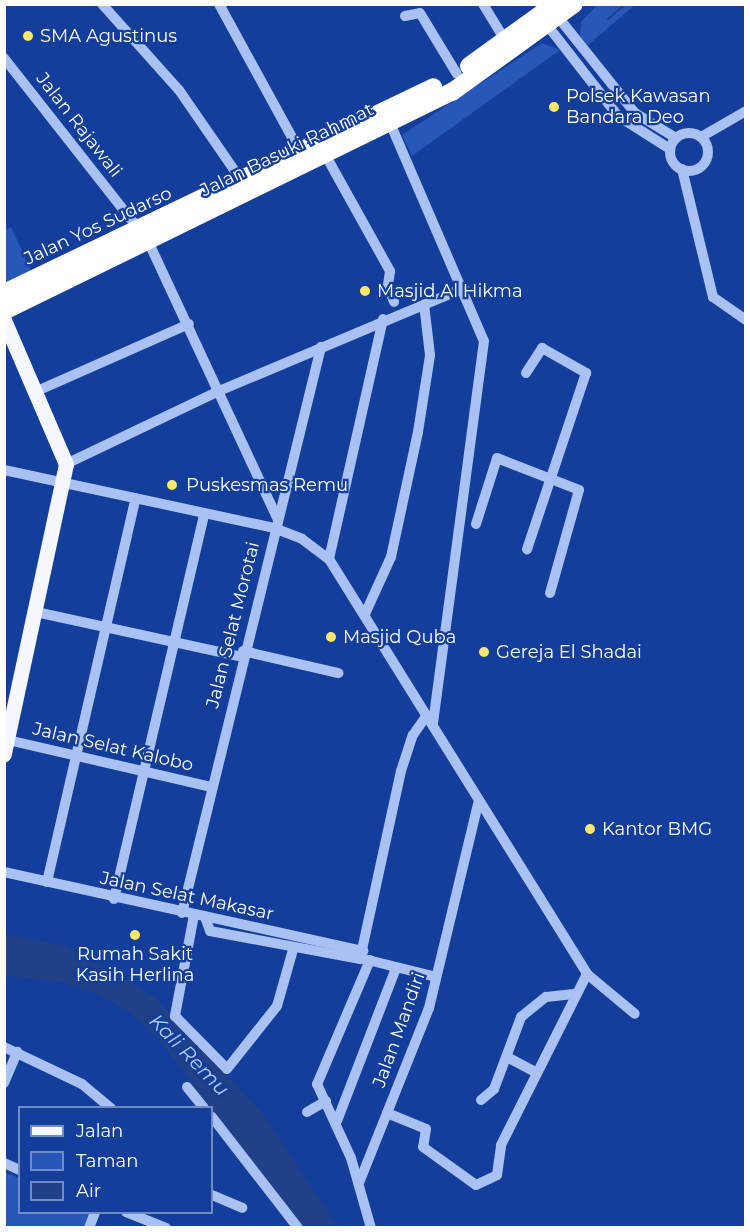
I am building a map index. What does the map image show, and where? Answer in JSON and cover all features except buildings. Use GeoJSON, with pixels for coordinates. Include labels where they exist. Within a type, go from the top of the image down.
{"type":"FeatureCollection","features":[{"type":"Feature","properties":{"kind":"highway","name":"Jalan Basuki Rahmat"},"geometry":{"type":"LineString","coordinates":[[4,311],[143,235],[326,156],[362,130],[390,123],[452,92],[550,14],[574,4]]}},
{"type":"Feature","properties":{"kind":"highway","name":"Jalan Yos Sudarso"},"geometry":{"type":"LineString","coordinates":[[4,293],[143,235],[242,180],[300,152],[362,130],[457,74],[505,40],[550,14]]}},
{"type":"Feature","properties":{"kind":"main road"},"geometry":{"type":"LineString","coordinates":[[4,320],[37,391],[66,464],[6,747]]}},
{"type":"Feature","properties":{"kind":"street"},"geometry":{"type":"LineString","coordinates":[[102,4],[179,90],[242,180]]}},
{"type":"Feature","properties":{"kind":"street"},"geometry":{"type":"LineString","coordinates":[[219,4],[300,152]]}},
{"type":"Feature","properties":{"kind":"street"},"geometry":{"type":"LineString","coordinates":[[483,4],[505,40]]}},
{"type":"Feature","properties":{"kind":"street"},"geometry":{"type":"LineString","coordinates":[[405,16],[415,11],[424,17],[457,74]]}},
{"type":"Feature","properties":{"kind":"street"},"geometry":{"type":"LineString","coordinates":[[550,14],[635,113],[676,138],[702,137],[719,122],[746,111]]}},
{"type":"Feature","properties":{"kind":"street"},"geometry":{"type":"LineString","coordinates":[[550,14],[618,116],[670,149],[682,169],[710,288],[721,306],[746,320]]}},
{"type":"Feature","properties":{"kind":"street","name":"Jalan Rajawali"},"geometry":{"type":"LineString","coordinates":[[4,58],[143,235],[189,324],[275,523]]}},
{"type":"Feature","properties":{"kind":"street"},"geometry":{"type":"LineString","coordinates":[[370,1227],[359,1184],[337,1121],[318,1082],[365,956],[401,771],[413,735],[430,720],[484,341],[464,288],[390,123]]}},
{"type":"Feature","properties":{"kind":"street"},"geometry":{"type":"LineString","coordinates":[[682,169],[705,162],[702,137]]}},
{"type":"Feature","properties":{"kind":"street"},"geometry":{"type":"LineString","coordinates":[[670,149],[676,138]]}},
{"type":"Feature","properties":{"kind":"street"},"geometry":{"type":"LineString","coordinates":[[326,156],[390,271],[388,286],[394,302]]}},
{"type":"Feature","properties":{"kind":"street"},"geometry":{"type":"LineString","coordinates":[[66,464],[219,391],[383,319],[464,288]]}},
{"type":"Feature","properties":{"kind":"street"},"geometry":{"type":"LineString","coordinates":[[365,614],[391,557],[418,432],[430,355],[424,304]]}},
{"type":"Feature","properties":{"kind":"street"},"geometry":{"type":"LineString","coordinates":[[329,559],[383,319]]}},
{"type":"Feature","properties":{"kind":"street"},"geometry":{"type":"LineString","coordinates":[[37,391],[189,324]]}},
{"type":"Feature","properties":{"kind":"street","name":"Jalan Selat Morotai"},"geometry":{"type":"LineString","coordinates":[[182,913],[242,654],[321,347]]}},
{"type":"Feature","properties":{"kind":"street"},"geometry":{"type":"LineString","coordinates":[[526,373],[542,348],[586,373],[527,549]]}},
{"type":"Feature","properties":{"kind":"street"},"geometry":{"type":"LineString","coordinates":[[476,524],[496,458],[575,487],[582,495],[550,593]]}},
{"type":"Feature","properties":{"kind":"street"},"geometry":{"type":"LineString","coordinates":[[4,470],[136,498],[204,516],[275,523],[329,559],[430,720],[478,804],[586,974],[635,1014]]}},
{"type":"Feature","properties":{"kind":"street"},"geometry":{"type":"LineString","coordinates":[[47,882],[79,754],[136,498]]}},
{"type":"Feature","properties":{"kind":"street"},"geometry":{"type":"LineString","coordinates":[[114,898],[204,516]]}},
{"type":"Feature","properties":{"kind":"street"},"geometry":{"type":"LineString","coordinates":[[36,612],[338,674]]}},
{"type":"Feature","properties":{"kind":"street","name":"Jalan Selat Kalobo"},"geometry":{"type":"LineString","coordinates":[[6,747],[79,754],[211,786]]}},
{"type":"Feature","properties":{"kind":"street","name":"Jalan Mandiri"},"geometry":{"type":"LineString","coordinates":[[359,1184],[436,977],[478,804]]}},
{"type":"Feature","properties":{"kind":"street","name":"Jalan Selat Makasar"},"geometry":{"type":"LineString","coordinates":[[4,872],[365,956]]}},
{"type":"Feature","properties":{"kind":"street"},"geometry":{"type":"LineString","coordinates":[[200,916],[175,1016],[227,1069],[277,1006],[292,950]]}},
{"type":"Feature","properties":{"kind":"street"},"geometry":{"type":"LineString","coordinates":[[200,916],[210,931],[292,950],[365,956],[396,968],[436,977]]}},
{"type":"Feature","properties":{"kind":"street"},"geometry":{"type":"LineString","coordinates":[[337,1121],[396,968]]}},
{"type":"Feature","properties":{"kind":"street"},"geometry":{"type":"LineString","coordinates":[[387,1113],[426,1129],[423,1147],[476,1185],[497,1175],[501,1145],[535,1072],[586,974]]}},
{"type":"Feature","properties":{"kind":"street"},"geometry":{"type":"LineString","coordinates":[[482,1100],[493,1092],[507,1057],[516,1024],[528,1009],[546,997],[574,994]]}},
{"type":"Feature","properties":{"kind":"street"},"geometry":{"type":"LineString","coordinates":[[4,1047],[82,1084],[110,1106]]}},
{"type":"Feature","properties":{"kind":"street"},"geometry":{"type":"LineString","coordinates":[[4,1083],[17,1052]]}},
{"type":"Feature","properties":{"kind":"street"},"geometry":{"type":"LineString","coordinates":[[507,1057],[535,1072]]}},
{"type":"Feature","properties":{"kind":"street"},"geometry":{"type":"LineString","coordinates":[[187,1087],[203,1106]]}},
{"type":"Feature","properties":{"kind":"street"},"geometry":{"type":"LineString","coordinates":[[307,1112],[326,1101]]}},
{"type":"Feature","properties":{"kind":"street"},"geometry":{"type":"LineString","coordinates":[[213,1117],[298,1227]]}},
{"type":"Feature","properties":{"kind":"street"},"geometry":{"type":"LineString","coordinates":[[4,1163],[18,1169]]}},
{"type":"Feature","properties":{"kind":"street"},"geometry":{"type":"LineString","coordinates":[[213,1195],[242,1208]]}},
{"type":"Feature","properties":{"kind":"street"},"geometry":{"type":"LineString","coordinates":[[131,1214],[166,1227]]}},
{"type":"Feature","properties":{"kind":"green space"},"geometry":{"type":"Polygon","coordinates":[[[597,5],[635,5],[588,45],[580,36],[581,22],[597,5]]]}},
{"type":"Feature","properties":{"kind":"green space"},"geometry":{"type":"Polygon","coordinates":[[[542,43],[560,50],[412,156],[402,135],[542,43]]]}},
{"type":"Feature","properties":{"kind":"green space"},"geometry":{"type":"Polygon","coordinates":[[[11,227],[33,275],[5,289],[5,230],[11,227]]]}},
{"type":"Feature","properties":{"kind":"green space"},"geometry":{"type":"Polygon","coordinates":[[[4,1172],[18,1178],[18,1214],[94,1214],[87,1227],[5,1227],[4,1172]]]}},
{"type":"Feature","properties":{"kind":"water","name":"Kali Remu"},"geometry":{"type":"Polygon","coordinates":[[[4,934],[62,945],[154,996],[264,1115],[338,1227],[303,1227],[213,1110],[213,1106],[210,1106],[160,1041],[130,1013],[98,994],[61,982],[5,976],[4,934]]]}},
{"type":"Feature","properties":{"kind":"waterway"},"geometry":{"type":"LineString","coordinates":[[608,19],[625,4]]}},
{"type":"Feature","properties":{"kind":"place","name":"SMA Agustinus"},"geometry":{"type":"Point","coordinates":[28,36]}},
{"type":"Feature","properties":{"kind":"place","name":"Polsek Kawasan Bandara Deo"},"geometry":{"type":"Point","coordinates":[554,107]}},
{"type":"Feature","properties":{"kind":"place","name":"Masjid Al Hikma"},"geometry":{"type":"Point","coordinates":[365,291]}},
{"type":"Feature","properties":{"kind":"place","name":"Puskesmas Remu"},"geometry":{"type":"Point","coordinates":[172,485]}},
{"type":"Feature","properties":{"kind":"place","name":"Masjid Quba"},"geometry":{"type":"Point","coordinates":[331,637]}},
{"type":"Feature","properties":{"kind":"place","name":"Gereja El Shadai"},"geometry":{"type":"Point","coordinates":[484,652]}},
{"type":"Feature","properties":{"kind":"place","name":"Kantor BMG"},"geometry":{"type":"Point","coordinates":[590,829]}},
{"type":"Feature","properties":{"kind":"place","name":"Rumah Sakit Kasih Herlina"},"geometry":{"type":"Point","coordinates":[135,935]}}]}
